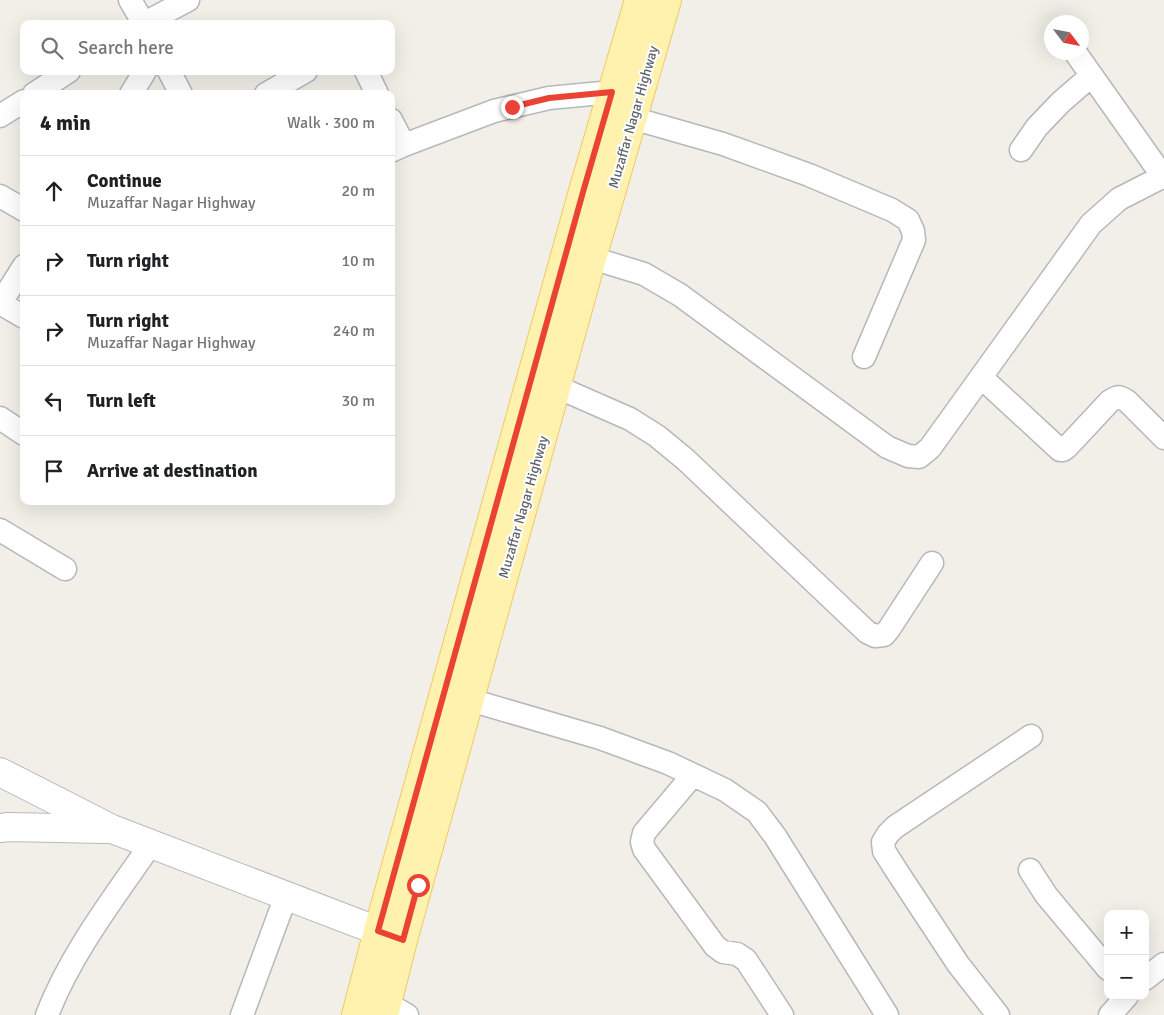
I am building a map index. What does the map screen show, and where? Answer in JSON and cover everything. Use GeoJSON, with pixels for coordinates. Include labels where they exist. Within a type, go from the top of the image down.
{"type":"FeatureCollection","features":[{"type":"Feature","properties":{"kind":"main road","name":"Muzaffar Nagar Highway"},"geometry":{"type":"LineString","coordinates":[[393,1011],[391,936],[583,192],[639,0]]}},
{"type":"Feature","properties":{"kind":"main road","name":"Muzaffar Nagar Highway"},"geometry":{"type":"LineString","coordinates":[[356,1015],[363,989],[391,936],[470,700],[592,258],[667,0]]}},
{"type":"Feature","properties":{"kind":"main road"},"geometry":{"type":"LineString","coordinates":[[0,772],[112,829],[391,936]]}},
{"type":"Feature","properties":{"kind":"main road"},"geometry":{"type":"LineString","coordinates":[[0,828],[112,829]]}},
{"type":"Feature","properties":{"kind":"street"},"geometry":{"type":"LineString","coordinates":[[130,0],[141,20]]}},
{"type":"Feature","properties":{"kind":"street"},"geometry":{"type":"LineString","coordinates":[[150,20],[188,0]]}},
{"type":"Feature","properties":{"kind":"street"},"geometry":{"type":"LineString","coordinates":[[592,258],[644,274],[680,295],[887,447],[908,456],[918,457],[930,448],[1091,224],[1119,199],[1163,177],[1080,60]]}},
{"type":"Feature","properties":{"kind":"street"},"geometry":{"type":"LineString","coordinates":[[40,90],[63,75]]}},
{"type":"Feature","properties":{"kind":"street"},"geometry":{"type":"LineString","coordinates":[[133,90],[143,75]]}},
{"type":"Feature","properties":{"kind":"street"},"geometry":{"type":"LineString","coordinates":[[171,75],[179,90]]}},
{"type":"Feature","properties":{"kind":"street"},"geometry":{"type":"LineString","coordinates":[[273,90],[299,75]]}},
{"type":"Feature","properties":{"kind":"street"},"geometry":{"type":"LineString","coordinates":[[368,75],[375,90]]}},
{"type":"Feature","properties":{"kind":"street"},"geometry":{"type":"LineString","coordinates":[[1021,150],[1037,127],[1061,102],[1091,76]]}},
{"type":"Feature","properties":{"kind":"street"},"geometry":{"type":"LineString","coordinates":[[398,148],[494,111],[549,98],[612,92]]}},
{"type":"Feature","properties":{"kind":"street"},"geometry":{"type":"LineString","coordinates":[[0,116],[20,103]]}},
{"type":"Feature","properties":{"kind":"street"},"geometry":{"type":"LineString","coordinates":[[632,118],[723,144],[809,175],[892,210],[908,220],[913,231],[914,240],[864,357]]}},
{"type":"Feature","properties":{"kind":"street"},"geometry":{"type":"LineString","coordinates":[[0,196],[20,208]]}},
{"type":"Feature","properties":{"kind":"street"},"geometry":{"type":"LineString","coordinates":[[20,272],[0,303],[20,315]]}},
{"type":"Feature","properties":{"kind":"street"},"geometry":{"type":"LineString","coordinates":[[981,377],[1060,450],[1067,447],[1115,397],[1127,400],[1164,438]]}},
{"type":"Feature","properties":{"kind":"street"},"geometry":{"type":"LineString","coordinates":[[557,388],[630,419],[657,436],[686,460],[867,632],[876,636],[884,635],[889,630],[932,563]]}},
{"type":"Feature","properties":{"kind":"street"},"geometry":{"type":"LineString","coordinates":[[0,418],[20,431]]}},
{"type":"Feature","properties":{"kind":"street"},"geometry":{"type":"LineString","coordinates":[[0,530],[65,569]]}},
{"type":"Feature","properties":{"kind":"street"},"geometry":{"type":"LineString","coordinates":[[470,700],[600,738],[668,763],[725,790],[757,812],[775,836],[887,1015]]}},
{"type":"Feature","properties":{"kind":"street"},"geometry":{"type":"LineString","coordinates":[[998,1015],[958,964],[884,851],[883,842],[895,827],[1031,736]]}},
{"type":"Feature","properties":{"kind":"street"},"geometry":{"type":"LineString","coordinates":[[693,775],[644,833],[642,842],[644,850],[715,946],[723,952],[737,954],[746,960],[782,1015]]}},
{"type":"Feature","properties":{"kind":"street"},"geometry":{"type":"LineString","coordinates":[[46,1015],[54,997],[100,917],[151,844]]}},
{"type":"Feature","properties":{"kind":"street"},"geometry":{"type":"LineString","coordinates":[[1030,870],[1046,895],[1104,964]]}},
{"type":"Feature","properties":{"kind":"street"},"geometry":{"type":"LineString","coordinates":[[242,1015],[286,896]]}},
{"type":"Feature","properties":{"kind":"street"},"geometry":{"type":"LineString","coordinates":[[1149,976],[1164,964]]}},
{"type":"Feature","properties":{"kind":"street"},"geometry":{"type":"LineString","coordinates":[[363,989],[393,1011]]}},
{"type":"Feature","properties":{"kind":"street"},"geometry":{"type":"LineString","coordinates":[[1110,1015],[1123,1000]]}},
{"type":"Feature","properties":{"kind":"route"},"geometry":{"type":"LineString","coordinates":[[418,885],[403,940],[378,931],[612,92],[549,98],[512,107]]}}]}
